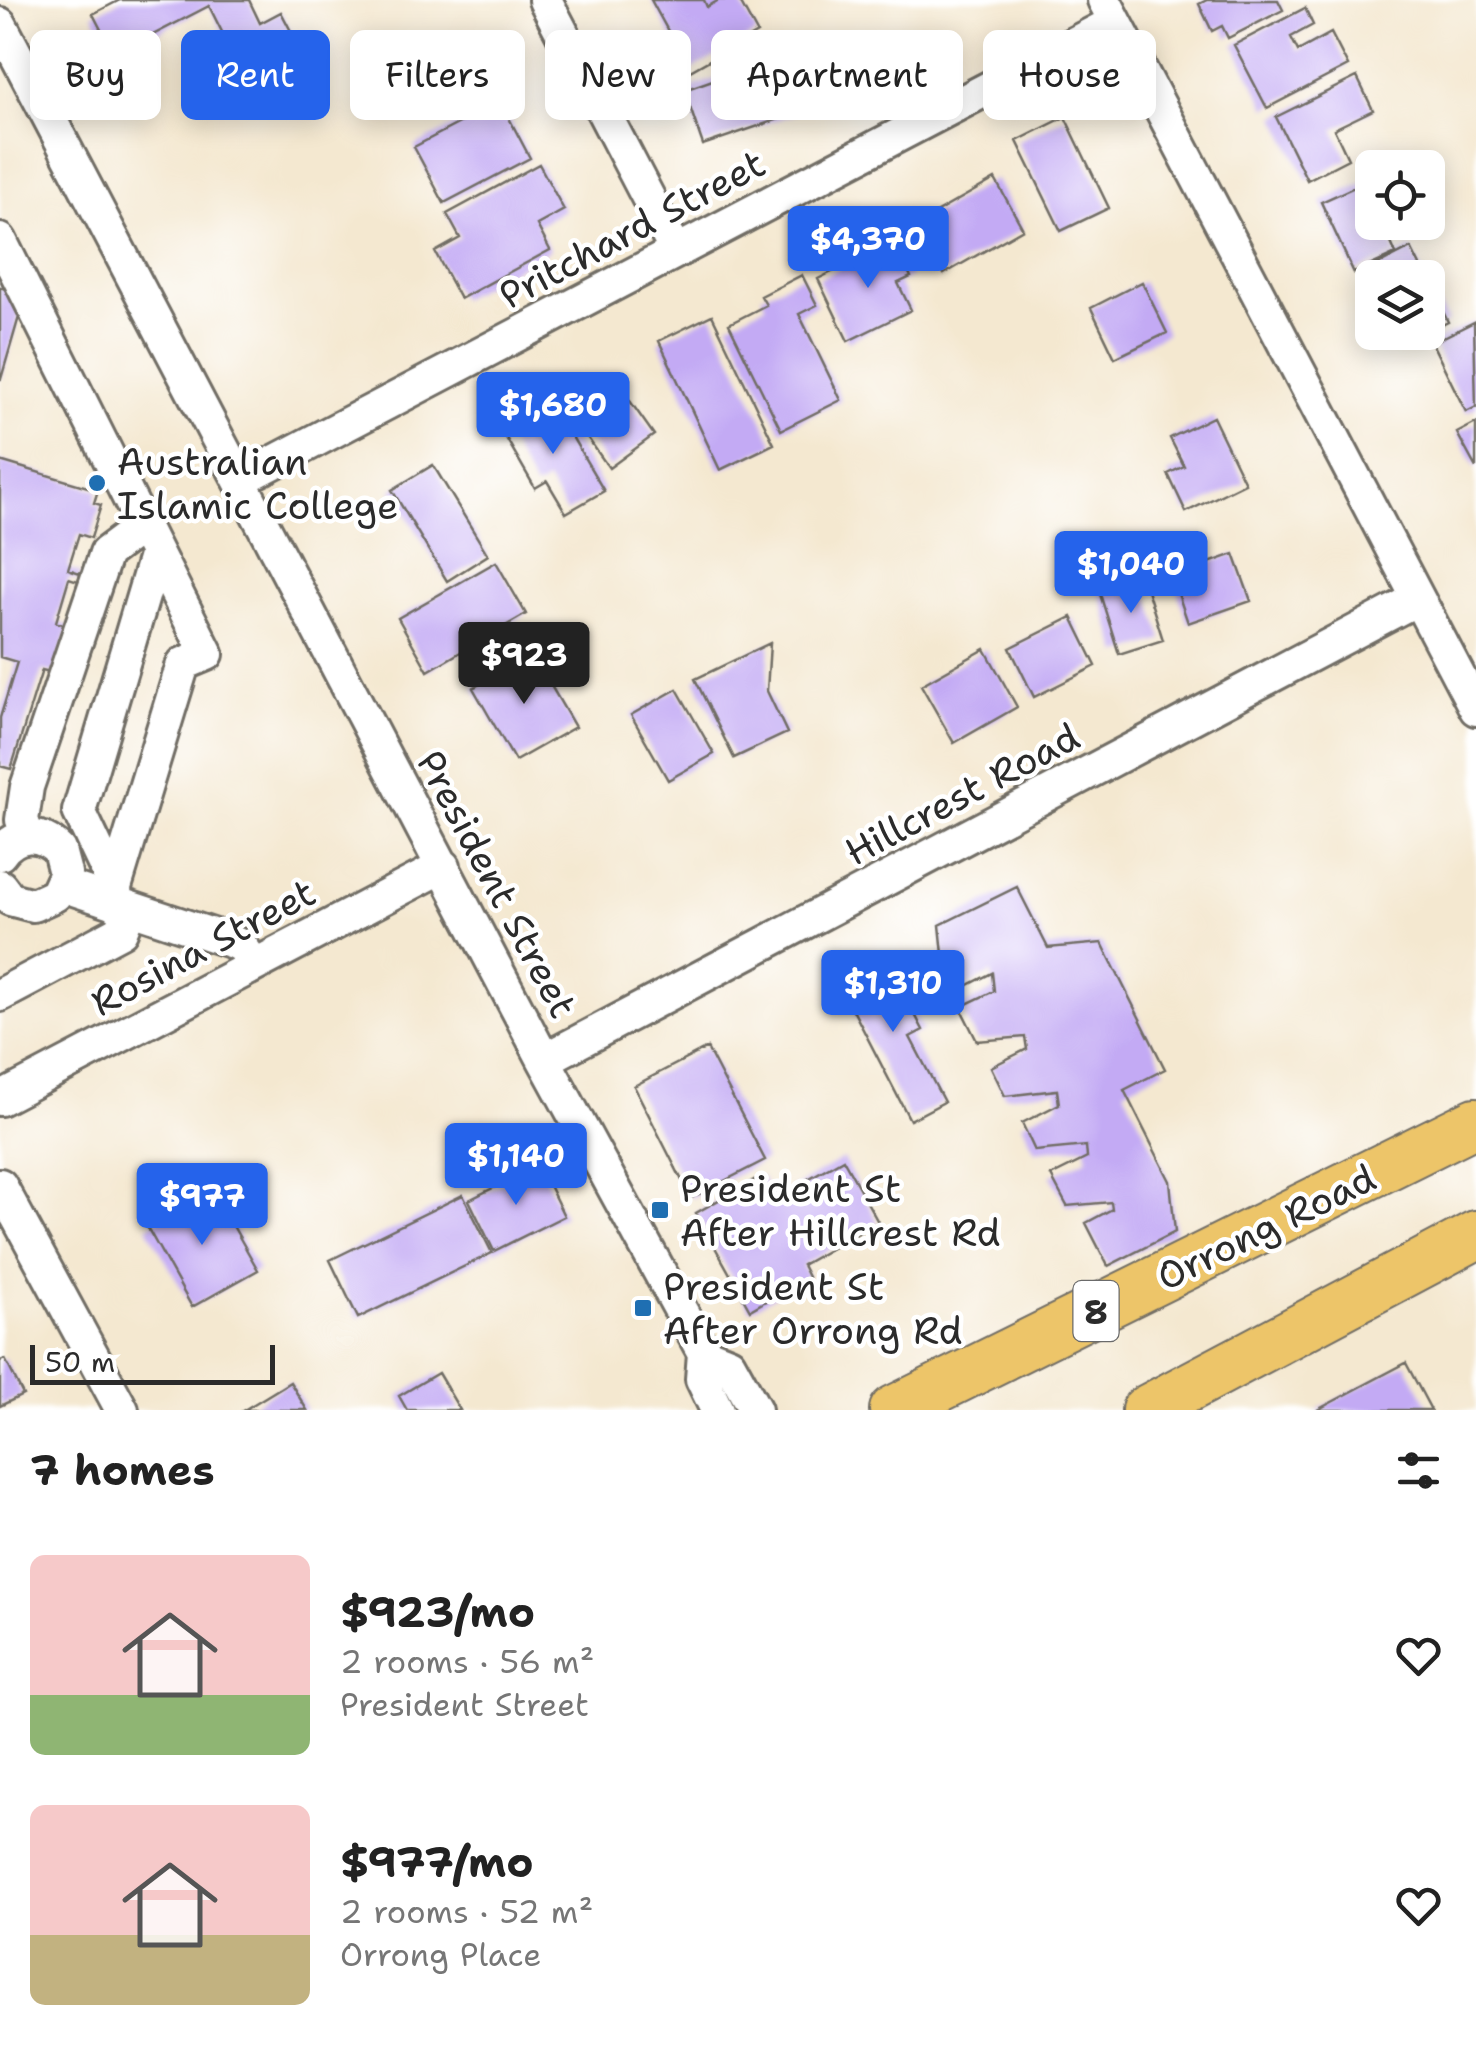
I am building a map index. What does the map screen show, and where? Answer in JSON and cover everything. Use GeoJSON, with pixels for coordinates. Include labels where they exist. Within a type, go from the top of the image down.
{"type":"FeatureCollection","features":[{"type":"Feature","properties":{"kind":"highway","name":"Orrong Road"},"geometry":{"type":"LineString","coordinates":[[894,1410],[1476,1122]]}},
{"type":"Feature","properties":{"kind":"highway"},"geometry":{"type":"LineString","coordinates":[[1146,1410],[1476,1236]]}},
{"type":"Feature","properties":{"kind":"street"},"geometry":{"type":"LineString","coordinates":[[544,0],[676,251]]}},
{"type":"Feature","properties":{"kind":"street"},"geometry":{"type":"LineString","coordinates":[[1110,11],[1476,709]]}},
{"type":"Feature","properties":{"kind":"street","name":"Pritchard Street"},"geometry":{"type":"LineString","coordinates":[[240,480],[676,251],[1110,11]]}},
{"type":"Feature","properties":{"kind":"street","name":"President Street"},"geometry":{"type":"LineString","coordinates":[[0,24],[8,61],[240,480],[544,1060],[704,1354],[702,1379],[717,1410]]}},
{"type":"Feature","properties":{"kind":"street"},"geometry":{"type":"LineString","coordinates":[[0,241],[207,654],[183,664],[121,900],[121,930],[0,994]]}},
{"type":"Feature","properties":{"kind":"street"},"geometry":{"type":"LineString","coordinates":[[28,836],[22,820],[27,786],[106,553],[148,542]]}},
{"type":"Feature","properties":{"kind":"street"},"geometry":{"type":"LineString","coordinates":[[121,900],[79,811],[148,542]]}},
{"type":"Feature","properties":{"kind":"street","name":"Hillcrest Road"},"geometry":{"type":"LineString","coordinates":[[544,1060],[1417,598]]}},
{"type":"Feature","properties":{"kind":"street"},"geometry":{"type":"LineString","coordinates":[[0,854],[16,838],[40,836],[59,850],[64,861],[62,885],[45,902],[33,905],[10,898],[0,886]]}},
{"type":"Feature","properties":{"kind":"street","name":"Rosina Street"},"geometry":{"type":"LineString","coordinates":[[0,1099],[444,866]]}},
{"type":"Feature","properties":{"kind":"street"},"geometry":{"type":"LineString","coordinates":[[62,885],[121,900],[233,942],[241,946],[254,964]]}},
{"type":"Feature","properties":{"kind":"street"},"geometry":{"type":"LineString","coordinates":[[1298,1212],[1476,1138]]}},
{"type":"Feature","properties":{"kind":"street"},"geometry":{"type":"LineString","coordinates":[[0,1185],[122,1410]]}},
{"type":"Feature","properties":{"kind":"street","name":"President Street"},"geometry":{"type":"LineString","coordinates":[[704,1354],[729,1362],[755,1410]]}},
{"type":"Feature","properties":{"kind":"building"},"geometry":{"type":"Polygon","coordinates":[[[120,0],[249,0],[260,23],[281,12],[290,30],[221,30],[209,6],[161,31],[101,30],[93,14],[120,0]]]}},
{"type":"Feature","properties":{"kind":"building"},"geometry":{"type":"Polygon","coordinates":[[[651,0],[704,0],[707,7],[719,0],[739,0],[755,30],[711,30],[711,59],[691,70],[691,30],[667,30],[651,0]]]}},
{"type":"Feature","properties":{"kind":"building"},"geometry":{"type":"Polygon","coordinates":[[[1207,0],[1278,0],[1283,10],[1228,38],[1222,26],[1212,31],[1199,4],[1207,0]]]}},
{"type":"Feature","properties":{"kind":"building"},"geometry":{"type":"Polygon","coordinates":[[[1305,8],[1313,25],[1291,37],[1298,51],[1331,33],[1348,66],[1267,108],[1234,45],[1305,8]]]}},
{"type":"Feature","properties":{"kind":"building"},"geometry":{"type":"Polygon","coordinates":[[[1357,77],[1373,110],[1334,129],[1348,159],[1307,180],[1276,117],[1357,77]]]}},
{"type":"Feature","properties":{"kind":"building"},"geometry":{"type":"Polygon","coordinates":[[[711,81],[711,120],[776,120],[703,145],[691,110],[691,88],[711,81]]]}},
{"type":"Feature","properties":{"kind":"building"},"geometry":{"type":"Polygon","coordinates":[[[465,120],[510,120],[530,158],[444,203],[414,147],[465,120]]]}},
{"type":"Feature","properties":{"kind":"building"},"geometry":{"type":"Polygon","coordinates":[[[1066,120],[1109,208],[1061,231],[1017,141],[1066,120]]]}},
{"type":"Feature","properties":{"kind":"building"},"geometry":{"type":"Polygon","coordinates":[[[539,164],[564,210],[537,225],[550,250],[460,299],[435,252],[460,238],[447,214],[539,164]]]}},
{"type":"Feature","properties":{"kind":"building"},"geometry":{"type":"Polygon","coordinates":[[[995,179],[1023,229],[944,274],[916,224],[995,179]]]}},
{"type":"Feature","properties":{"kind":"building"},"geometry":{"type":"Polygon","coordinates":[[[1355,187],[1355,240],[1390,240],[1396,254],[1383,260],[1355,260],[1354,273],[1321,202],[1355,187]]]}},
{"type":"Feature","properties":{"kind":"building"},"geometry":{"type":"Polygon","coordinates":[[[894,241],[911,277],[898,283],[911,310],[848,341],[818,279],[894,241]]]}},
{"type":"Feature","properties":{"kind":"building"},"geometry":{"type":"Polygon","coordinates":[[[1411,248],[1417,260],[1388,260],[1411,248]]]}},
{"type":"Feature","properties":{"kind":"building"},"geometry":{"type":"Polygon","coordinates":[[[802,275],[817,305],[799,314],[841,400],[781,430],[729,324],[766,305],[761,296],[802,275]]]}},
{"type":"Feature","properties":{"kind":"building"},"geometry":{"type":"Polygon","coordinates":[[[1142,282],[1167,333],[1115,358],[1091,308],[1142,282]]]}},
{"type":"Feature","properties":{"kind":"building"},"geometry":{"type":"Polygon","coordinates":[[[0,287],[25,296],[1,379],[0,379],[0,287]]]}},
{"type":"Feature","properties":{"kind":"building"},"geometry":{"type":"Polygon","coordinates":[[[712,315],[774,444],[720,470],[659,341],[712,315]]]}},
{"type":"Feature","properties":{"kind":"building"},"geometry":{"type":"Polygon","coordinates":[[[1474,322],[1476,407],[1466,412],[1435,350],[1445,350],[1445,336],[1474,322]]]}},
{"type":"Feature","properties":{"kind":"building"},"geometry":{"type":"Polygon","coordinates":[[[618,384],[654,435],[609,468],[573,417],[618,384]]]}},
{"type":"Feature","properties":{"kind":"building"},"geometry":{"type":"Polygon","coordinates":[[[551,401],[604,491],[566,513],[547,481],[535,488],[502,431],[551,401]]]}},
{"type":"Feature","properties":{"kind":"building"},"geometry":{"type":"Polygon","coordinates":[[[1213,417],[1245,483],[1186,512],[1168,474],[1184,466],[1170,438],[1213,417]]]}},
{"type":"Feature","properties":{"kind":"building"},"geometry":{"type":"Polygon","coordinates":[[[1476,423],[1476,468],[1457,433],[1476,423]]]}},
{"type":"Feature","properties":{"kind":"building"},"geometry":{"type":"Polygon","coordinates":[[[0,461],[98,490],[94,503],[101,505],[91,538],[79,534],[68,569],[80,573],[78,581],[69,578],[56,622],[69,626],[54,673],[42,670],[11,769],[0,766],[0,718],[17,662],[0,657],[0,461]]]}},
{"type":"Feature","properties":{"kind":"building"},"geometry":{"type":"Polygon","coordinates":[[[433,465],[488,555],[447,581],[392,490],[433,465]]]}},
{"type":"Feature","properties":{"kind":"building"},"geometry":{"type":"Polygon","coordinates":[[[1234,554],[1251,601],[1188,623],[1172,576],[1234,554]]]}},
{"type":"Feature","properties":{"kind":"building"},"geometry":{"type":"Polygon","coordinates":[[[496,562],[526,614],[428,671],[398,618],[496,562]]]}},
{"type":"Feature","properties":{"kind":"building"},"geometry":{"type":"Polygon","coordinates":[[[1143,577],[1163,640],[1119,654],[1099,591],[1143,577]]]}},
{"type":"Feature","properties":{"kind":"building"},"geometry":{"type":"Polygon","coordinates":[[[1072,617],[1096,666],[1034,697],[1010,648],[1072,617]]]}},
{"type":"Feature","properties":{"kind":"building"},"geometry":{"type":"Polygon","coordinates":[[[770,643],[767,691],[787,733],[734,758],[695,679],[770,643]]]}},
{"type":"Feature","properties":{"kind":"building"},"geometry":{"type":"Polygon","coordinates":[[[985,649],[1017,707],[954,743],[921,685],[985,649]]]}},
{"type":"Feature","properties":{"kind":"building"},"geometry":{"type":"Polygon","coordinates":[[[532,653],[575,727],[515,761],[473,688],[532,653]]]}},
{"type":"Feature","properties":{"kind":"building"},"geometry":{"type":"Polygon","coordinates":[[[677,689],[714,754],[668,780],[631,715],[677,689]]]}},
{"type":"Feature","properties":{"kind":"building"},"geometry":{"type":"Polygon","coordinates":[[[1017,887],[1048,948],[1102,943],[1165,1069],[1124,1090],[1170,1181],[1175,1232],[1108,1266],[1086,1223],[1112,1209],[1111,1202],[1067,1206],[1051,1176],[1087,1158],[1086,1146],[1035,1151],[1022,1123],[1059,1104],[1057,1090],[1005,1096],[991,1067],[1027,1049],[1025,1037],[977,1041],[960,1007],[994,991],[992,973],[941,999],[923,964],[943,954],[940,925],[1017,887]]]}},
{"type":"Feature","properties":{"kind":"building"},"geometry":{"type":"Polygon","coordinates":[[[886,958],[923,1030],[910,1037],[944,1102],[910,1120],[839,983],[886,958]]]}},
{"type":"Feature","properties":{"kind":"building"},"geometry":{"type":"Polygon","coordinates":[[[707,1048],[765,1160],[691,1198],[634,1086],[707,1048]]]}},
{"type":"Feature","properties":{"kind":"building"},"geometry":{"type":"Polygon","coordinates":[[[843,1159],[878,1222],[802,1265],[808,1277],[750,1310],[696,1213],[761,1176],[773,1199],[843,1159]]]}},
{"type":"Feature","properties":{"kind":"building"},"geometry":{"type":"Polygon","coordinates":[[[539,1165],[564,1216],[494,1251],[469,1200],[539,1165]]]}},
{"type":"Feature","properties":{"kind":"building"},"geometry":{"type":"Polygon","coordinates":[[[212,1189],[258,1270],[192,1307],[147,1227],[212,1189]]]}},
{"type":"Feature","properties":{"kind":"building"},"geometry":{"type":"Polygon","coordinates":[[[463,1195],[492,1253],[358,1318],[330,1260],[463,1195]]]}},
{"type":"Feature","properties":{"kind":"building"},"geometry":{"type":"Polygon","coordinates":[[[5,1359],[23,1395],[0,1406],[0,1361],[5,1359]]]}},
{"type":"Feature","properties":{"kind":"building"},"geometry":{"type":"Polygon","coordinates":[[[1406,1363],[1431,1410],[1317,1410],[1406,1363]]]}},
{"type":"Feature","properties":{"kind":"building"},"geometry":{"type":"Polygon","coordinates":[[[438,1373],[460,1410],[407,1410],[399,1396],[438,1373]]]}},
{"type":"Feature","properties":{"kind":"building"},"geometry":{"type":"Polygon","coordinates":[[[290,1382],[307,1410],[244,1410],[290,1382]]]}},
{"type":"Feature","properties":{"kind":"place","name":"Australian Islamic College"},"geometry":{"type":"Point","coordinates":[97,483]}},
{"type":"Feature","properties":{"kind":"place","name":"President St After Hillcrest Rd"},"geometry":{"type":"Point","coordinates":[660,1210]}},
{"type":"Feature","properties":{"kind":"place","name":"President St After Orrong Rd"},"geometry":{"type":"Point","coordinates":[643,1308]}}]}
